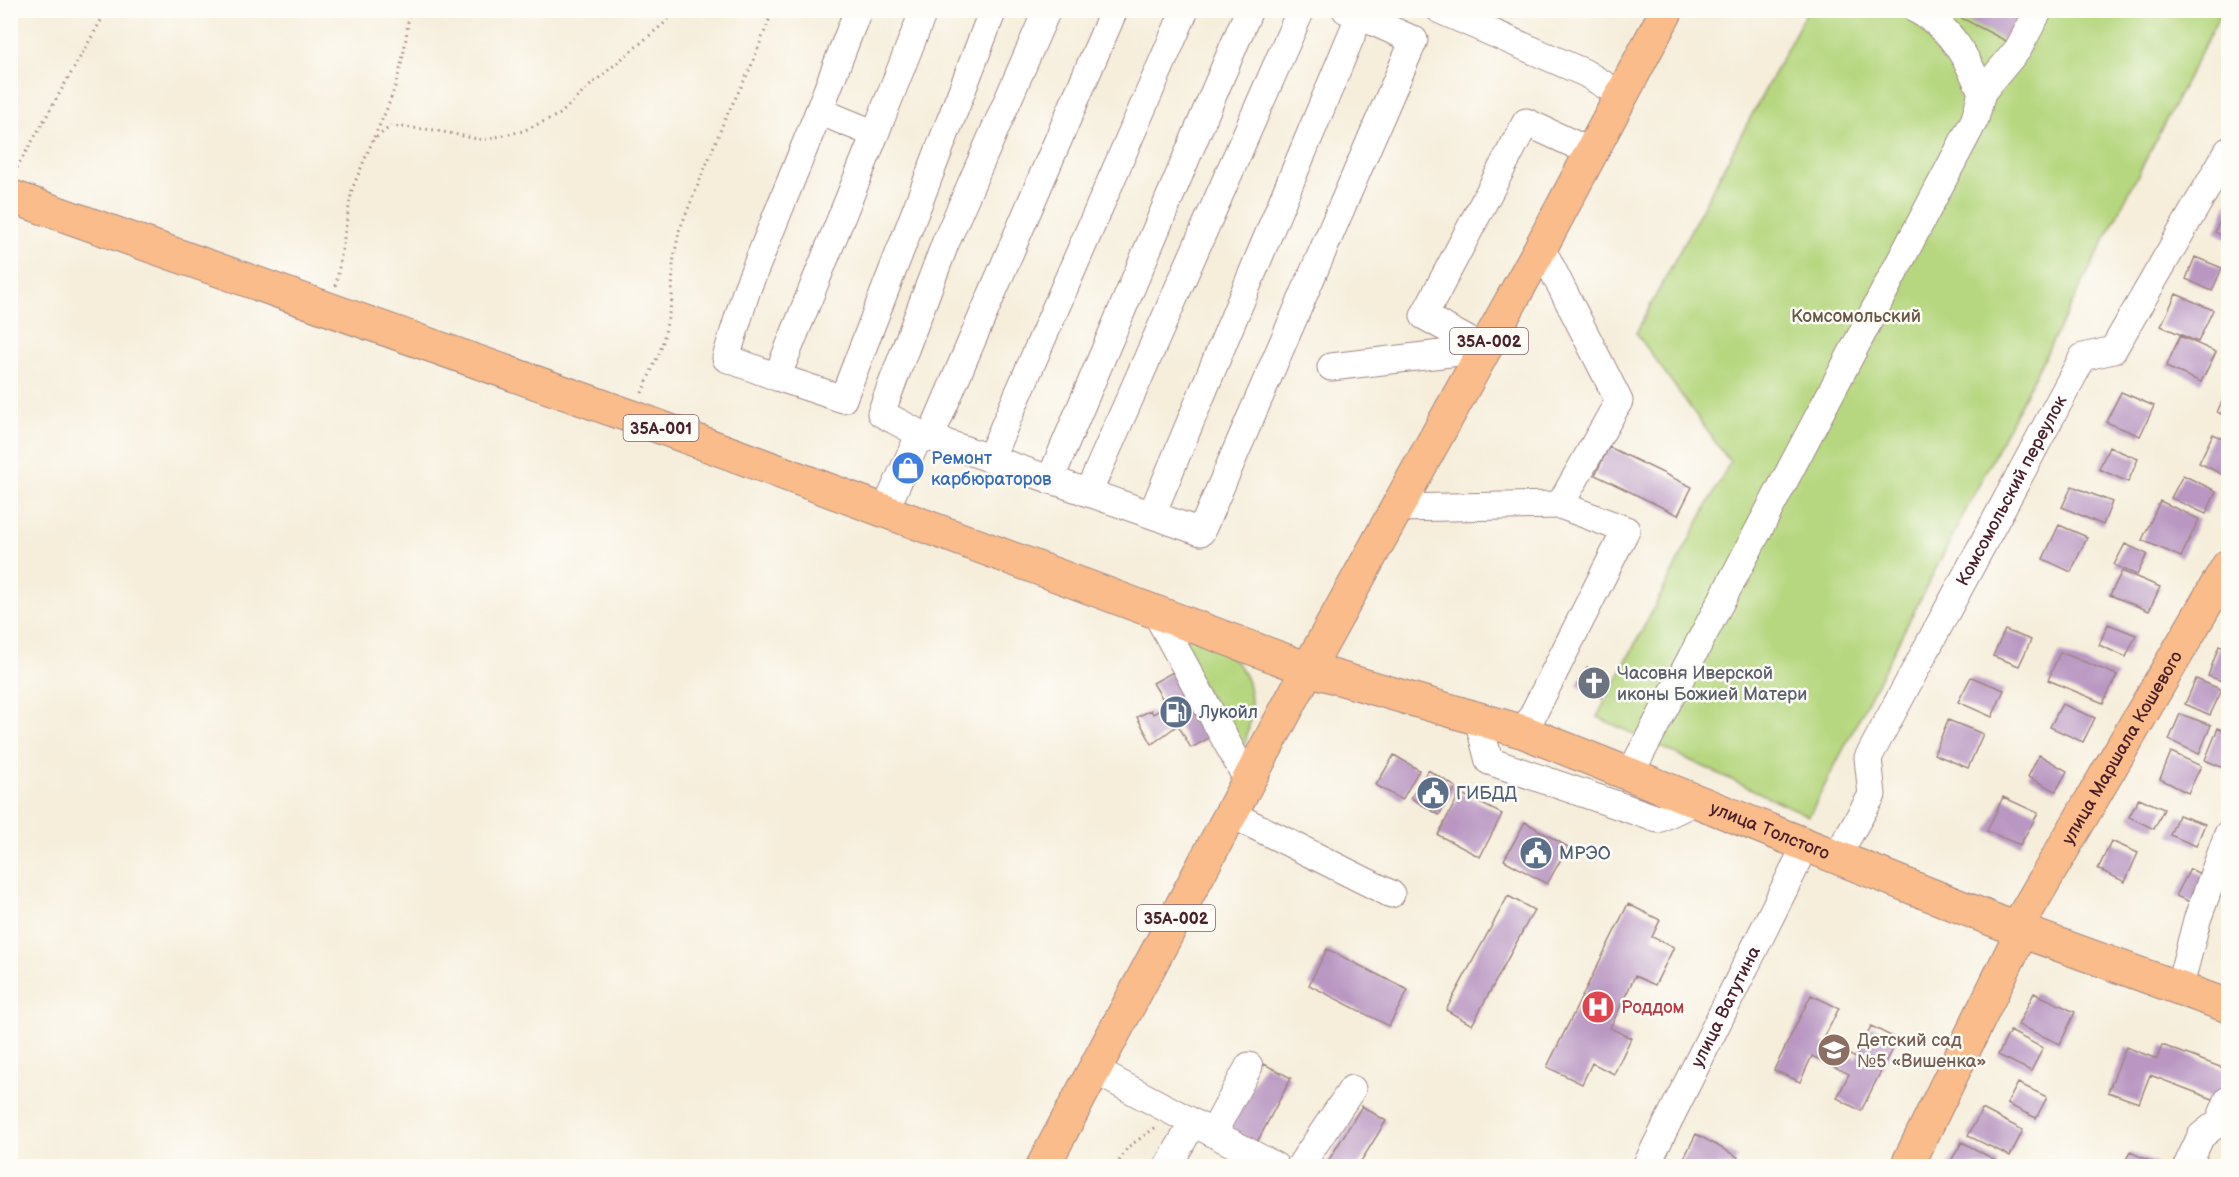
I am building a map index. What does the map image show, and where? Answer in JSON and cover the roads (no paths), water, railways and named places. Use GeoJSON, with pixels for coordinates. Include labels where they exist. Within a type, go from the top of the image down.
{"type":"FeatureCollection","features":[{"type":"Feature","properties":{"kind":"main road","name":"35А-002"},"geometry":{"type":"LineString","coordinates":[[1043,1167],[1308,669],[1541,247],[1667,10]]}},
{"type":"Feature","properties":{"kind":"main road","name":"35А-001"},"geometry":{"type":"LineString","coordinates":[[10,196],[633,417],[1308,669]]}},
{"type":"Feature","properties":{"kind":"main road","name":"улица Маршала Кошевого"},"geometry":{"type":"LineString","coordinates":[[1907,1167],[2019,930],[2229,566]]}},
{"type":"Feature","properties":{"kind":"main road","name":"улица Толстого"},"geometry":{"type":"LineString","coordinates":[[1308,669],[1524,732],[2019,930],[2229,1006]]}},
{"type":"Feature","properties":{"kind":"street"},"geometry":{"type":"LineString","coordinates":[[858,10],[747,289],[726,358],[881,413],[925,436],[1201,532],[1414,40],[1353,14],[1152,514]]}},
{"type":"Feature","properties":{"kind":"street"},"geometry":{"type":"LineString","coordinates":[[777,377],[924,10]]}},
{"type":"Feature","properties":{"kind":"street"},"geometry":{"type":"LineString","coordinates":[[843,399],[993,10]]}},
{"type":"Feature","properties":{"kind":"street"},"geometry":{"type":"LineString","coordinates":[[881,413],[945,244],[1047,10]]}},
{"type":"Feature","properties":{"kind":"street"},"geometry":{"type":"LineString","coordinates":[[884,512],[925,436],[1114,10]]}},
{"type":"Feature","properties":{"kind":"street"},"geometry":{"type":"LineString","coordinates":[[990,459],[1185,10]]}},
{"type":"Feature","properties":{"kind":"street"},"geometry":{"type":"LineString","coordinates":[[1050,480],[1249,10]]}},
{"type":"Feature","properties":{"kind":"street"},"geometry":{"type":"LineString","coordinates":[[1088,493],[1301,10]]}},
{"type":"Feature","properties":{"kind":"street"},"geometry":{"type":"LineString","coordinates":[[1440,10],[1586,73],[1621,95]]}},
{"type":"Feature","properties":{"kind":"street"},"geometry":{"type":"LineString","coordinates":[[1917,10],[1950,36],[1965,53],[1982,92]]}},
{"type":"Feature","properties":{"kind":"street"},"geometry":{"type":"LineString","coordinates":[[1630,774],[1975,119],[1982,92],[2018,49],[2039,10]]}},
{"type":"Feature","properties":{"kind":"street"},"geometry":{"type":"LineString","coordinates":[[819,111],[875,134]]}},
{"type":"Feature","properties":{"kind":"street"},"geometry":{"type":"LineString","coordinates":[[1484,349],[1424,316],[1526,122],[1591,152]]}},
{"type":"Feature","properties":{"kind":"street","name":"Комсомольский переулок"},"geometry":{"type":"LineString","coordinates":[[1837,856],[1872,795],[1868,758],[2084,357],[2113,350],[2229,151]]}},
{"type":"Feature","properties":{"kind":"street"},"geometry":{"type":"LineString","coordinates":[[1541,247],[1619,401],[1560,505]]}},
{"type":"Feature","properties":{"kind":"street"},"geometry":{"type":"LineString","coordinates":[[1331,367],[1484,349]]}},
{"type":"Feature","properties":{"kind":"street"},"geometry":{"type":"LineString","coordinates":[[1396,508],[1560,505],[1626,530],[1524,732]]}},
{"type":"Feature","properties":{"kind":"street"},"geometry":{"type":"LineString","coordinates":[[1155,613],[1248,782]]}},
{"type":"Feature","properties":{"kind":"street"},"geometry":{"type":"LineString","coordinates":[[1478,719],[1490,761],[1658,819],[1696,801]]}},
{"type":"Feature","properties":{"kind":"street"},"geometry":{"type":"LineString","coordinates":[[1231,814],[1391,894]]}},
{"type":"Feature","properties":{"kind":"street"},"geometry":{"type":"LineString","coordinates":[[2179,989],[2197,920],[2229,834]]}},
{"type":"Feature","properties":{"kind":"street","name":"улица Ватутина"},"geometry":{"type":"LineString","coordinates":[[1646,1167],[1806,845]]}},
{"type":"Feature","properties":{"kind":"street"},"geometry":{"type":"LineString","coordinates":[[1168,1167],[1194,1123],[1249,1066]]}},
{"type":"Feature","properties":{"kind":"street"},"geometry":{"type":"LineString","coordinates":[[1095,1070],[1275,1167]]}},
{"type":"Feature","properties":{"kind":"street"},"geometry":{"type":"LineString","coordinates":[[1300,1167],[1352,1089]]}},
{"type":"Feature","properties":{"kind":"street"},"geometry":{"type":"LineString","coordinates":[[2187,1167],[2201,1136],[2219,1122],[2229,1100]]}},
{"type":"Feature","properties":{"kind":"place","name":"Ремонт карбюраторов"},"geometry":{"type":"Point","coordinates":[908,468]}},
{"type":"Feature","properties":{"kind":"place","name":"Часовня Иверской иконы Божией Матери"},"geometry":{"type":"Point","coordinates":[1594,683]}},
{"type":"Feature","properties":{"kind":"place","name":"Лукойл"},"geometry":{"type":"Point","coordinates":[1176,712]}},
{"type":"Feature","properties":{"kind":"place","name":"ГИБДД"},"geometry":{"type":"Point","coordinates":[1433,793]}},
{"type":"Feature","properties":{"kind":"place","name":"МРЭО"},"geometry":{"type":"Point","coordinates":[1536,853]}},
{"type":"Feature","properties":{"kind":"place","name":"Роддом"},"geometry":{"type":"Point","coordinates":[1598,1007]}},
{"type":"Feature","properties":{"kind":"place","name":"Детский сад №5 «Вишенка»"},"geometry":{"type":"Point","coordinates":[1834,1050]}},
{"type":"Feature","properties":{"kind":"park label","name":"Комсомольский"},"geometry":{"type":"Point","coordinates":[1856,316]}}]}
